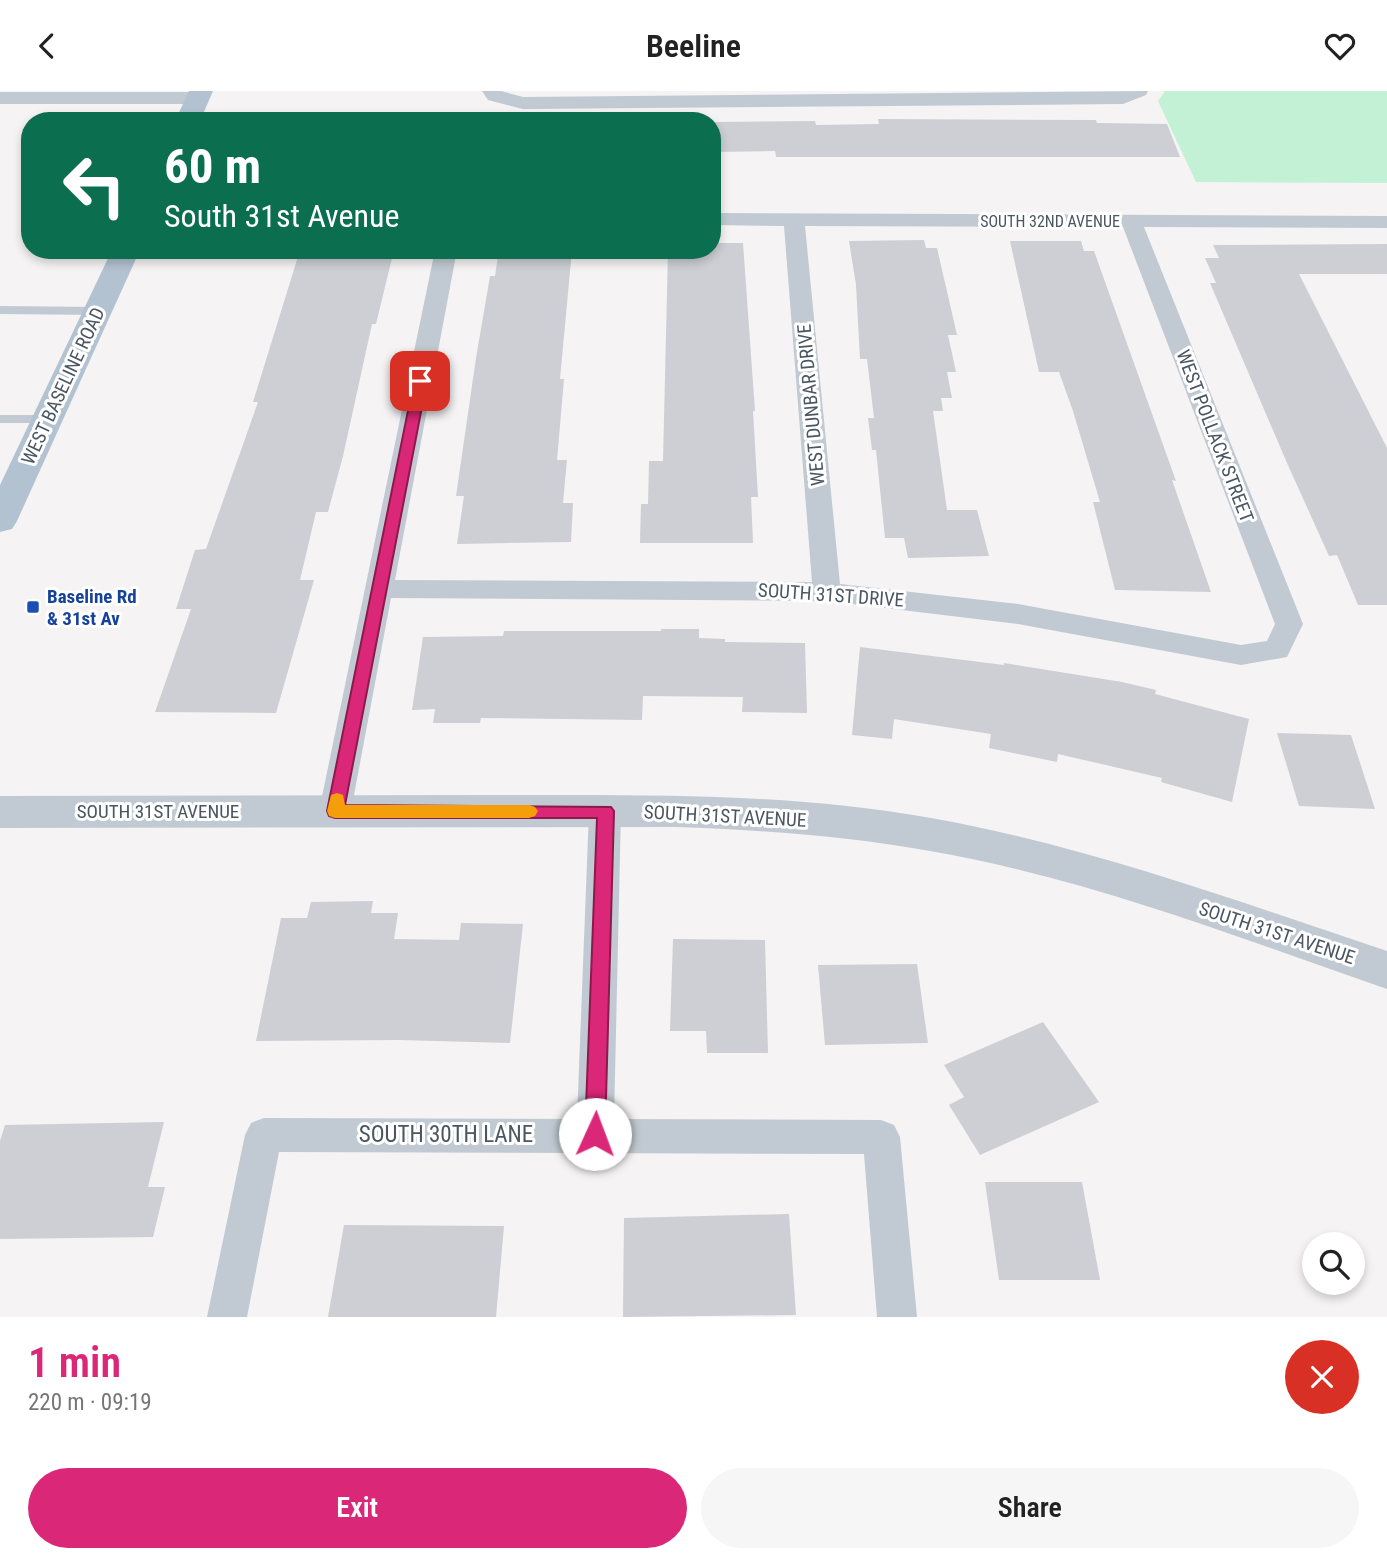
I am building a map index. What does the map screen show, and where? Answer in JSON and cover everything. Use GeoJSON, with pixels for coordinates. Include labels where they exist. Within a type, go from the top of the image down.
{"type":"FeatureCollection","features":[{"type":"Feature","properties":{"kind":"main road"},"geometry":{"type":"LineString","coordinates":[[192,112],[200,95]]}},
{"type":"Feature","properties":{"kind":"main road","name":"WEST BASELINE ROAD"},"geometry":{"type":"LineString","coordinates":[[0,521],[122,259]]}},
{"type":"Feature","properties":{"kind":"street"},"geometry":{"type":"LineString","coordinates":[[493,94],[523,103],[822,96],[1123,98],[1138,92]]}},
{"type":"Feature","properties":{"kind":"street"},"geometry":{"type":"LineString","coordinates":[[0,98],[200,95]]}},
{"type":"Feature","properties":{"kind":"street","name":"SOUTH 32ND AVENUE"},"geometry":{"type":"LineString","coordinates":[[721,219],[1387,222]]}},
{"type":"Feature","properties":{"kind":"street","name":"WEST DUNBAR DRIVE"},"geometry":{"type":"LineString","coordinates":[[794,219],[827,591]]}},
{"type":"Feature","properties":{"kind":"street","name":"WEST POLLACK STREET"},"geometry":{"type":"LineString","coordinates":[[1131,221],[1289,624],[1277,650]]}},
{"type":"Feature","properties":{"kind":"street"},"geometry":{"type":"LineString","coordinates":[[335,811],[444,259]]}},
{"type":"Feature","properties":{"kind":"street","name":"SOUTH 31ST DRIVE"},"geometry":{"type":"LineString","coordinates":[[379,589],[827,591],[1018,614],[1241,655],[1277,650]]}},
{"type":"Feature","properties":{"kind":"street"},"geometry":{"type":"LineString","coordinates":[[595,1134],[606,811]]}},
{"type":"Feature","properties":{"kind":"street","name":"SOUTH 31ST AVENUE"},"geometry":{"type":"LineString","coordinates":[[0,812],[606,811],[748,814],[864,824],[985,846],[1094,872],[1387,969]]}},
{"type":"Feature","properties":{"kind":"street","name":"SOUTH 30TH LANE"},"geometry":{"type":"LineString","coordinates":[[227,1317],[264,1135],[595,1134],[881,1137],[897,1317]]}},
{"type":"Feature","properties":{"kind":"lane"},"geometry":{"type":"LineString","coordinates":[[0,310],[98,310]]}},
{"type":"Feature","properties":{"kind":"lane"},"geometry":{"type":"LineString","coordinates":[[0,419],[47,419]]}},
{"type":"Feature","properties":{"kind":"green space"},"geometry":{"type":"Polygon","coordinates":[[[1165,91],[1387,91],[1387,183],[1196,182],[1158,101],[1165,91]]]}},
{"type":"Feature","properties":{"kind":"building"},"geometry":{"type":"Polygon","coordinates":[[[878,119],[1096,120],[1097,123],[1167,124],[1180,157],[776,157],[775,151],[721,152],[721,122],[815,121],[816,125],[879,124],[878,119]]]}},
{"type":"Feature","properties":{"kind":"building"},"geometry":{"type":"Polygon","coordinates":[[[924,240],[926,248],[937,248],[957,335],[948,335],[956,372],[947,372],[952,398],[941,398],[943,411],[933,411],[947,510],[977,510],[989,556],[908,558],[904,538],[885,538],[876,450],[872,450],[868,418],[874,418],[867,359],[860,359],[856,285],[849,241],[924,240]]]}},
{"type":"Feature","properties":{"kind":"building"},"geometry":{"type":"Polygon","coordinates":[[[1010,241],[1081,241],[1084,251],[1094,251],[1176,481],[1172,480],[1211,592],[1115,590],[1093,502],[1100,502],[1073,411],[1059,372],[1039,372],[1010,241]]]}},
{"type":"Feature","properties":{"kind":"building"},"geometry":{"type":"Polygon","coordinates":[[[721,243],[743,243],[758,497],[751,497],[753,543],[640,543],[641,504],[648,504],[649,461],[663,461],[668,259],[721,259],[721,243]]]}},
{"type":"Feature","properties":{"kind":"building"},"geometry":{"type":"Polygon","coordinates":[[[1387,244],[1387,274],[1299,274],[1387,448],[1387,605],[1358,605],[1337,555],[1329,556],[1287,463],[1210,283],[1216,283],[1205,258],[1219,258],[1213,245],[1387,244]]]}},
{"type":"Feature","properties":{"kind":"building"},"geometry":{"type":"Polygon","coordinates":[[[297,259],[392,259],[376,324],[372,324],[328,512],[316,512],[300,580],[314,580],[276,713],[155,712],[191,609],[176,609],[195,550],[206,549],[258,402],[253,402],[297,259]]]}},
{"type":"Feature","properties":{"kind":"building"},"geometry":{"type":"Polygon","coordinates":[[[498,259],[571,259],[560,379],[564,379],[557,460],[567,460],[563,503],[573,503],[571,542],[457,544],[464,496],[456,496],[490,276],[495,276],[498,259]]]}},
{"type":"Feature","properties":{"kind":"building"},"geometry":{"type":"Polygon","coordinates":[[[699,629],[699,638],[725,639],[725,642],[805,643],[807,713],[742,712],[743,697],[643,696],[642,720],[481,718],[480,723],[433,723],[435,709],[412,710],[423,637],[503,636],[504,631],[699,629]]]}},
{"type":"Feature","properties":{"kind":"building"},"geometry":{"type":"Polygon","coordinates":[[[860,647],[1004,663],[1122,682],[1156,690],[1155,694],[1249,719],[1232,802],[1161,782],[1162,778],[1058,754],[1057,762],[989,748],[991,734],[894,719],[892,739],[852,735],[860,647]]]}},
{"type":"Feature","properties":{"kind":"building"},"geometry":{"type":"Polygon","coordinates":[[[1277,733],[1351,735],[1375,809],[1299,806],[1277,733]]]}},
{"type":"Feature","properties":{"kind":"building"},"geometry":{"type":"Polygon","coordinates":[[[373,901],[371,913],[398,913],[394,939],[459,940],[461,923],[523,924],[510,1043],[399,1040],[256,1041],[281,918],[307,918],[311,902],[373,901]]]}},
{"type":"Feature","properties":{"kind":"building"},"geometry":{"type":"Polygon","coordinates":[[[673,939],[765,940],[768,1053],[707,1053],[706,1031],[670,1031],[673,939]]]}},
{"type":"Feature","properties":{"kind":"building"},"geometry":{"type":"Polygon","coordinates":[[[917,964],[928,1043],[825,1045],[818,965],[917,964]]]}},
{"type":"Feature","properties":{"kind":"building"},"geometry":{"type":"Polygon","coordinates":[[[1043,1022],[1099,1102],[980,1155],[949,1105],[964,1097],[944,1065],[1043,1022]]]}},
{"type":"Feature","properties":{"kind":"building"},"geometry":{"type":"Polygon","coordinates":[[[164,1122],[148,1187],[165,1187],[153,1237],[0,1239],[0,1141],[5,1125],[164,1122]]]}},
{"type":"Feature","properties":{"kind":"building"},"geometry":{"type":"Polygon","coordinates":[[[985,1182],[1082,1182],[1100,1280],[999,1280],[985,1182]]]}},
{"type":"Feature","properties":{"kind":"building"},"geometry":{"type":"Polygon","coordinates":[[[789,1214],[796,1315],[623,1317],[624,1218],[789,1214]]]}},
{"type":"Feature","properties":{"kind":"building"},"geometry":{"type":"Polygon","coordinates":[[[344,1225],[504,1226],[496,1317],[328,1317],[344,1225]]]}},
{"type":"Feature","properties":{"kind":"slow traffic"},"geometry":{"type":"LineString","coordinates":[[337,799],[335,811],[529,811]]}},
{"type":"Feature","properties":{"kind":"place","name":"Baseline Rd & 31st Av"},"geometry":{"type":"Point","coordinates":[33,607]}},
{"type":"Feature","properties":{"kind":"route"},"geometry":{"type":"LineString","coordinates":[[420,381],[335,811],[606,811],[595,1134]]}}]}
